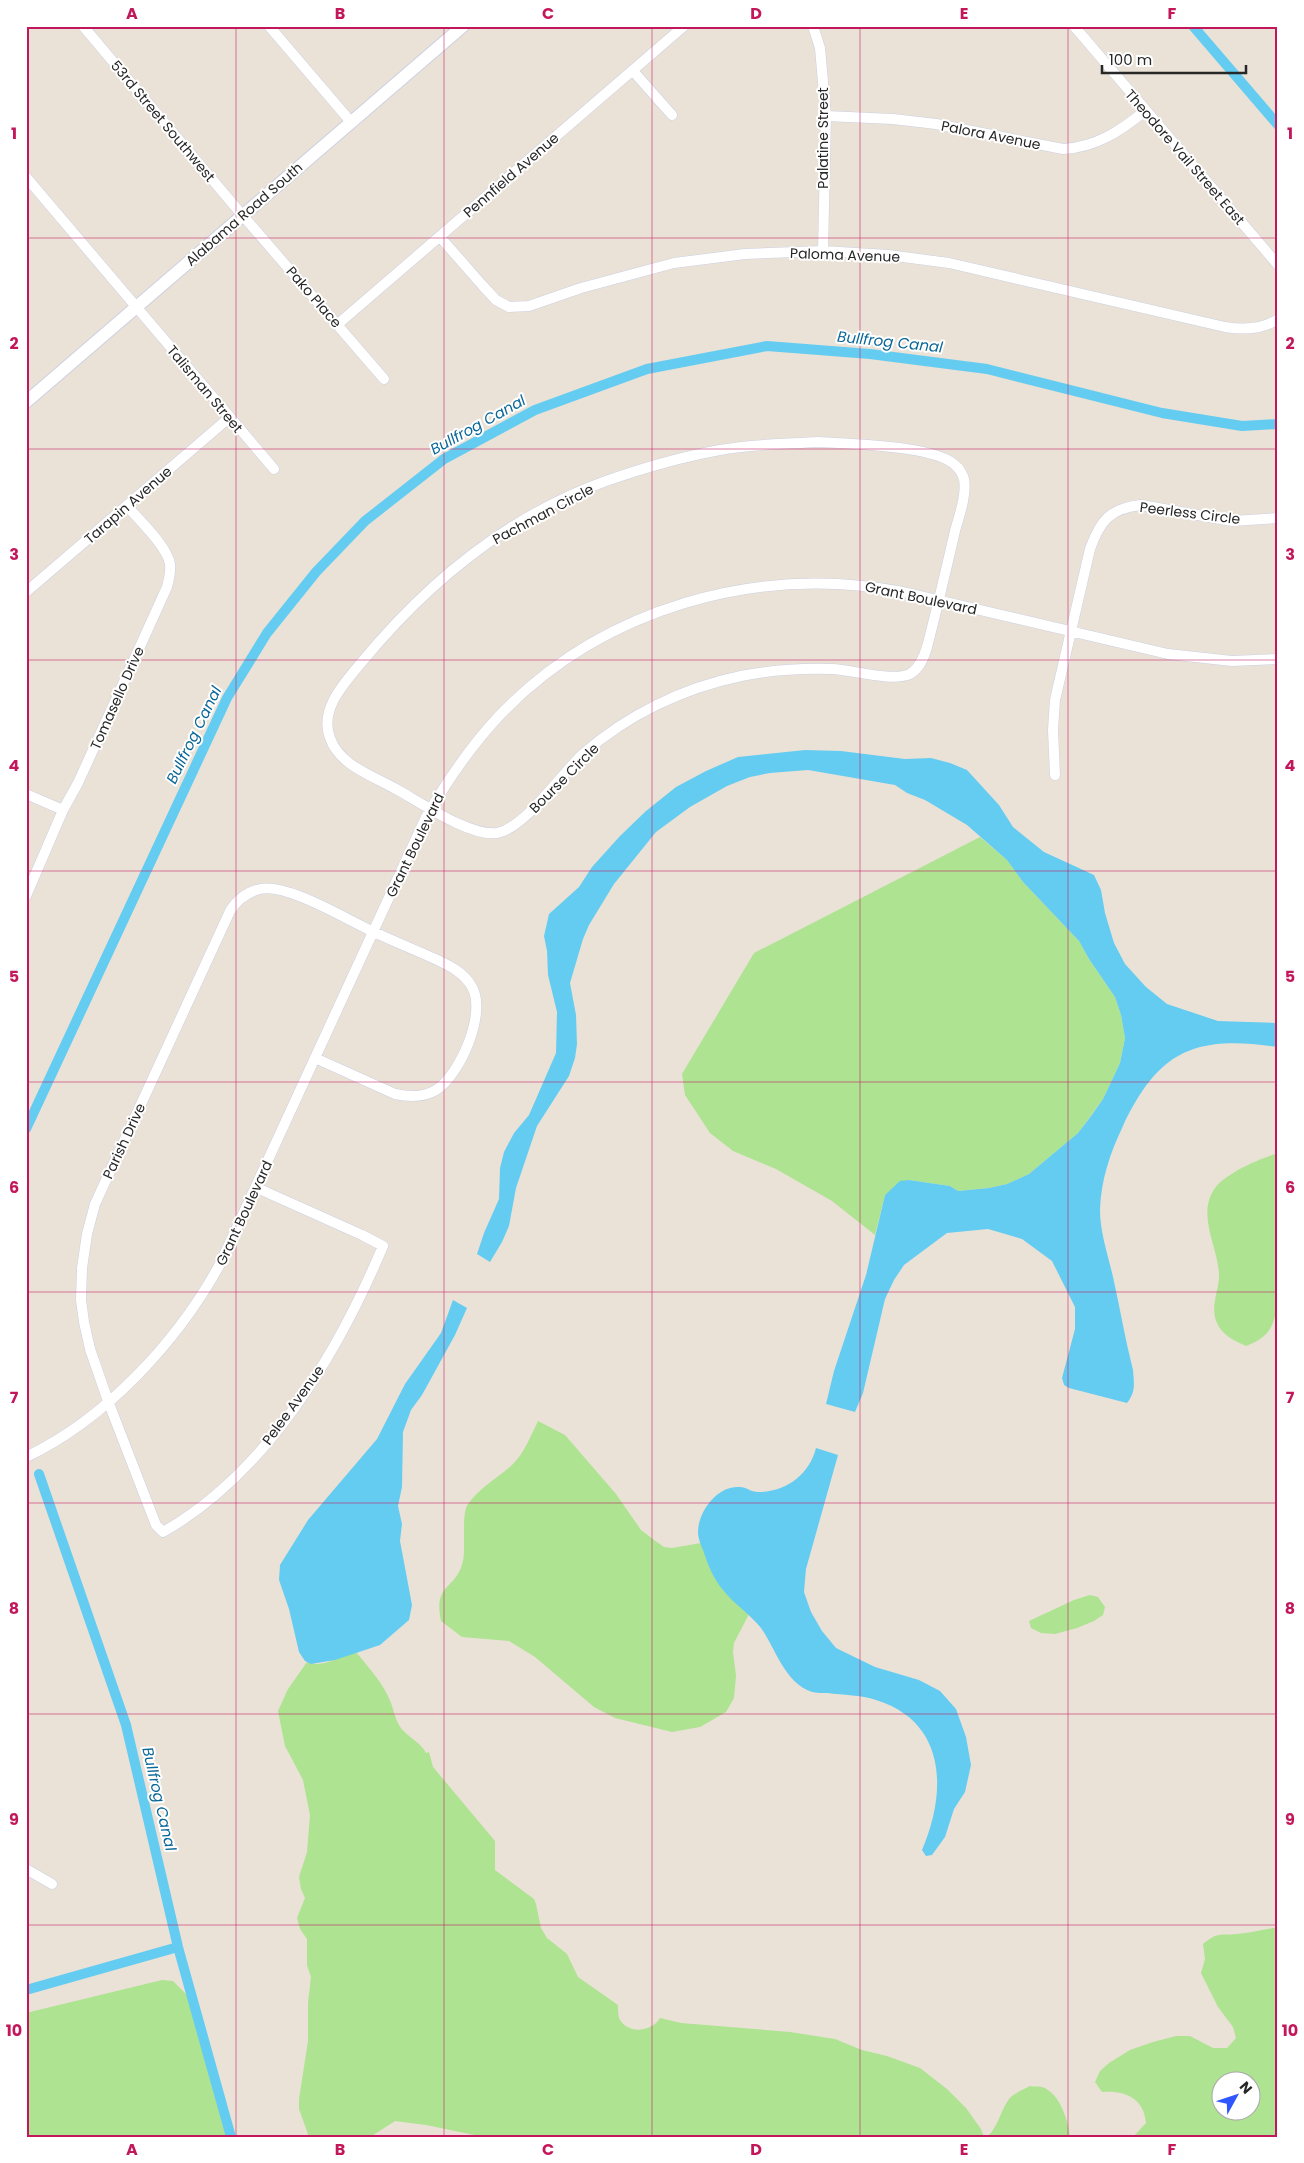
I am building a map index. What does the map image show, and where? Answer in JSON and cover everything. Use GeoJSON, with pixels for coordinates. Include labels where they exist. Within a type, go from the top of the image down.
{"type":"FeatureCollection","features":[{"type":"Feature","properties":{"kind":"street","name":"53rd Street Southwest"},"geometry":{"type":"LineString","coordinates":[[83,26],[242,216]]}},
{"type":"Feature","properties":{"kind":"street"},"geometry":{"type":"LineString","coordinates":[[269,26],[351,122]]}},
{"type":"Feature","properties":{"kind":"street","name":"Pennfield Avenue"},"geometry":{"type":"LineString","coordinates":[[338,324],[684,26]]}},
{"type":"Feature","properties":{"kind":"street","name":"Palatine Street"},"geometry":{"type":"LineString","coordinates":[[813,26],[820,48],[826,116],[823,251]]}},
{"type":"Feature","properties":{"kind":"street","name":"Theodore Vail Street East"},"geometry":{"type":"LineString","coordinates":[[1074,26],[1278,265]]}},
{"type":"Feature","properties":{"kind":"street","name":"Alabama Road South"},"geometry":{"type":"LineString","coordinates":[[28,398],[136,308],[460,27]]}},
{"type":"Feature","properties":{"kind":"street"},"geometry":{"type":"LineString","coordinates":[[633,71],[672,115]]}},
{"type":"Feature","properties":{"kind":"street","name":"Palora Avenue"},"geometry":{"type":"LineString","coordinates":[[826,116],[893,119],[936,124],[1063,148],[1076,148],[1110,137],[1145,111]]}},
{"type":"Feature","properties":{"kind":"street","name":"Talisman Street"},"geometry":{"type":"LineString","coordinates":[[26,177],[274,470]]}},
{"type":"Feature","properties":{"kind":"street","name":"Pako Place"},"geometry":{"type":"LineString","coordinates":[[242,216],[384,379]]}},
{"type":"Feature","properties":{"kind":"street","name":"Paloma Avenue"},"geometry":{"type":"LineString","coordinates":[[440,237],[496,300],[509,307],[529,306],[581,288],[674,263],[737,254],[823,251],[888,255],[949,264],[1225,327],[1252,329],[1266,326],[1277,320]]}},
{"type":"Feature","properties":{"kind":"street","name":"Tarapin Avenue"},"geometry":{"type":"LineString","coordinates":[[26,592],[230,417]]}},
{"type":"Feature","properties":{"kind":"street","name":"Pachman Circle"},"geometry":{"type":"LineString","coordinates":[[431,808],[359,769],[337,751],[330,738],[328,728],[328,715],[332,703],[339,691],[381,639],[428,591],[483,546],[516,525],[589,488],[657,464],[722,450],[761,445],[818,442],[874,446],[910,450],[947,459],[956,466],[964,478],[964,489],[939,600]]}},
{"type":"Feature","properties":{"kind":"street","name":"Peerless Circle"},"geometry":{"type":"LineString","coordinates":[[1055,775],[1053,730],[1055,700],[1094,537],[1105,519],[1114,512],[1126,507],[1141,505],[1232,521],[1278,518]]}},
{"type":"Feature","properties":{"kind":"street","name":"Tomasello Drive"},"geometry":{"type":"LineString","coordinates":[[26,896],[163,596],[170,574],[170,562],[163,549],[127,506]]}},
{"type":"Feature","properties":{"kind":"street","name":"Grant Boulevard"},"geometry":{"type":"LineString","coordinates":[[26,1457],[74,1427],[142,1371],[184,1321],[216,1271],[257,1188],[431,808],[455,770],[479,738],[527,690],[578,651],[607,634],[645,616],[707,596],[751,587],[800,583],[867,586],[939,600],[1071,632],[1191,658],[1232,661],[1278,659]]}},
{"type":"Feature","properties":{"kind":"street","name":"Bourse Circle"},"geometry":{"type":"LineString","coordinates":[[431,808],[470,829],[494,833],[504,831],[526,816],[583,755],[607,736],[659,704],[705,686],[772,671],[800,669],[853,671],[894,677],[908,675],[917,669],[923,659],[939,600]]}},
{"type":"Feature","properties":{"kind":"street"},"geometry":{"type":"LineString","coordinates":[[26,794],[64,810]]}},
{"type":"Feature","properties":{"kind":"street","name":"Parish Drive"},"geometry":{"type":"LineString","coordinates":[[163,1532],[156,1525],[108,1400],[90,1349],[84,1322],[82,1268],[86,1234],[95,1204],[230,911],[236,902],[245,895],[260,889],[272,889],[296,895],[373,932]]}},
{"type":"Feature","properties":{"kind":"street"},"geometry":{"type":"LineString","coordinates":[[316,1058],[395,1094],[408,1097],[423,1095],[436,1090],[444,1083],[456,1066],[468,1042],[475,1024],[477,1011],[473,988],[465,977],[454,968],[373,932]]}},
{"type":"Feature","properties":{"kind":"street","name":"Pelee Avenue"},"geometry":{"type":"LineString","coordinates":[[163,1532],[186,1520],[224,1486],[265,1444],[300,1401],[335,1346],[383,1246],[362,1234],[257,1188]]}},
{"type":"Feature","properties":{"kind":"street"},"geometry":{"type":"LineString","coordinates":[[26,1869],[52,1884]]}},
{"type":"Feature","properties":{"kind":"green space"},"geometry":{"type":"Polygon","coordinates":[[[980,837],[1007,860],[1023,882],[1079,941],[1115,997],[1121,1015],[1125,1038],[1120,1063],[1103,1099],[1078,1133],[1029,1174],[1007,1184],[958,1191],[950,1186],[909,1180],[885,1195],[875,1235],[832,1201],[776,1169],[733,1151],[710,1133],[685,1095],[682,1074],[754,953],[980,837]]]}},
{"type":"Feature","properties":{"kind":"green space"},"geometry":{"type":"Polygon","coordinates":[[[1278,1153],[1278,1304],[1269,1330],[1260,1339],[1246,1346],[1225,1334],[1219,1327],[1215,1317],[1214,1306],[1219,1278],[1207,1212],[1213,1191],[1225,1179],[1252,1163],[1278,1153]]]}},
{"type":"Feature","properties":{"kind":"green space"},"geometry":{"type":"Polygon","coordinates":[[[538,1421],[565,1435],[616,1494],[641,1530],[654,1540],[664,1547],[672,1548],[701,1543],[709,1566],[719,1583],[749,1614],[734,1643],[733,1652],[736,1676],[734,1698],[726,1712],[700,1727],[672,1732],[615,1718],[594,1707],[535,1657],[509,1641],[462,1637],[441,1621],[440,1599],[446,1588],[460,1571],[463,1561],[464,1523],[468,1504],[489,1483],[513,1464],[521,1454],[538,1421]]]}},
{"type":"Feature","properties":{"kind":"green space"},"geometry":{"type":"Polygon","coordinates":[[[1090,1595],[1098,1597],[1105,1607],[1103,1615],[1094,1621],[1055,1634],[1041,1633],[1031,1628],[1029,1621],[1074,1600],[1090,1595]]]}},
{"type":"Feature","properties":{"kind":"green space"},"geometry":{"type":"Polygon","coordinates":[[[356,1652],[384,1689],[402,1729],[426,1753],[429,1752],[433,1767],[495,1841],[495,1870],[534,1899],[541,1928],[547,1938],[567,1954],[578,1977],[618,2005],[619,2018],[628,2027],[640,2030],[646,2029],[660,2018],[681,2023],[790,2032],[835,2039],[862,2050],[887,2056],[920,2068],[947,2089],[966,2108],[981,2129],[984,2137],[484,2137],[426,2125],[395,2121],[370,2137],[309,2137],[299,2109],[299,2099],[308,2041],[308,2003],[311,1977],[307,1965],[307,1939],[300,1929],[297,1918],[305,1898],[299,1877],[307,1852],[310,1815],[303,1780],[285,1746],[278,1711],[288,1689],[307,1662],[313,1664],[326,1663],[356,1652]]]}},
{"type":"Feature","properties":{"kind":"green space"},"geometry":{"type":"Polygon","coordinates":[[[1273,1928],[1278,1929],[1278,2137],[1133,2137],[1146,2123],[1142,2107],[1126,2094],[1102,2092],[1095,2082],[1100,2071],[1130,2050],[1176,2036],[1190,2036],[1213,2048],[1227,2048],[1236,2038],[1233,2027],[1218,2007],[1201,1973],[1205,1959],[1203,1944],[1219,1935],[1242,1934],[1273,1928]]]}},
{"type":"Feature","properties":{"kind":"green space"},"geometry":{"type":"Polygon","coordinates":[[[162,1980],[173,1981],[188,1996],[226,2137],[26,2137],[26,2013],[162,1980]]]}},
{"type":"Feature","properties":{"kind":"green space"},"geometry":{"type":"Polygon","coordinates":[[[1030,2086],[1042,2087],[1054,2095],[1065,2115],[1070,2137],[987,2137],[994,2128],[1009,2099],[1030,2086]]]}},
{"type":"Feature","properties":{"kind":"water"},"geometry":{"type":"Polygon","coordinates":[[[805,750],[841,751],[905,759],[931,758],[967,770],[999,805],[1013,827],[1044,852],[1094,875],[1101,890],[1105,913],[1114,943],[1125,964],[1146,987],[1167,1004],[1218,1021],[1278,1023],[1278,1047],[1224,1044],[1202,1047],[1183,1054],[1166,1064],[1151,1080],[1137,1100],[1114,1146],[1102,1188],[1100,1218],[1133,1370],[1133,1391],[1127,1403],[1069,1388],[1064,1385],[1062,1378],[1075,1329],[1075,1307],[1052,1261],[1022,1239],[988,1229],[947,1233],[904,1265],[885,1299],[863,1393],[855,1412],[826,1404],[834,1371],[866,1275],[885,1195],[900,1181],[909,1180],[950,1186],[958,1191],[1007,1184],[1029,1174],[1078,1133],[1103,1099],[1120,1063],[1125,1038],[1121,1015],[1115,997],[1079,941],[1023,882],[1007,860],[967,825],[895,785],[808,770],[770,773],[750,777],[727,786],[690,807],[656,832],[614,884],[589,925],[583,939],[570,983],[576,1015],[577,1044],[569,1076],[537,1126],[516,1188],[509,1226],[502,1242],[490,1262],[477,1254],[499,1199],[500,1168],[504,1152],[514,1133],[529,1115],[556,1053],[557,1012],[548,975],[544,936],[549,914],[579,887],[592,867],[620,836],[646,811],[676,787],[738,757],[805,750]]]}},
{"type":"Feature","properties":{"kind":"water"},"geometry":{"type":"Polygon","coordinates":[[[453,1300],[467,1308],[455,1335],[422,1395],[411,1410],[403,1432],[402,1487],[398,1506],[402,1524],[400,1541],[412,1605],[409,1620],[380,1645],[335,1660],[311,1664],[305,1661],[299,1652],[289,1609],[279,1580],[280,1565],[308,1520],[377,1439],[405,1384],[441,1333],[453,1300]]]}},
{"type":"Feature","properties":{"kind":"water"},"geometry":{"type":"Polygon","coordinates":[[[816,1448],[838,1455],[806,1569],[804,1592],[811,1612],[822,1631],[836,1648],[875,1667],[919,1680],[940,1691],[956,1709],[966,1737],[971,1765],[965,1792],[954,1809],[945,1837],[932,1855],[926,1856],[922,1850],[930,1828],[935,1805],[937,1783],[935,1761],[928,1742],[917,1725],[899,1710],[876,1700],[858,1696],[812,1692],[794,1681],[761,1628],[719,1585],[709,1566],[699,1539],[698,1532],[701,1516],[710,1501],[717,1495],[724,1490],[732,1488],[742,1487],[758,1492],[778,1489],[787,1485],[802,1474],[813,1458],[816,1448]]]}},
{"type":"Feature","properties":{"kind":"waterway"},"geometry":{"type":"LineString","coordinates":[[1193,26],[1278,125]]}},
{"type":"Feature","properties":{"kind":"waterway","name":"Bullfrog Canal"},"geometry":{"type":"LineString","coordinates":[[26,1129],[227,698],[267,633],[316,572],[365,521],[444,459],[535,410],[647,369],[767,346],[870,354],[987,369],[1162,413],[1242,426],[1278,424]]}},
{"type":"Feature","properties":{"kind":"waterway","name":"Bullfrog Canal"},"geometry":{"type":"LineString","coordinates":[[39,1474],[126,1725],[178,1947],[231,2137]]}},
{"type":"Feature","properties":{"kind":"waterway"},"geometry":{"type":"LineString","coordinates":[[26,1990],[178,1947]]}}]}
